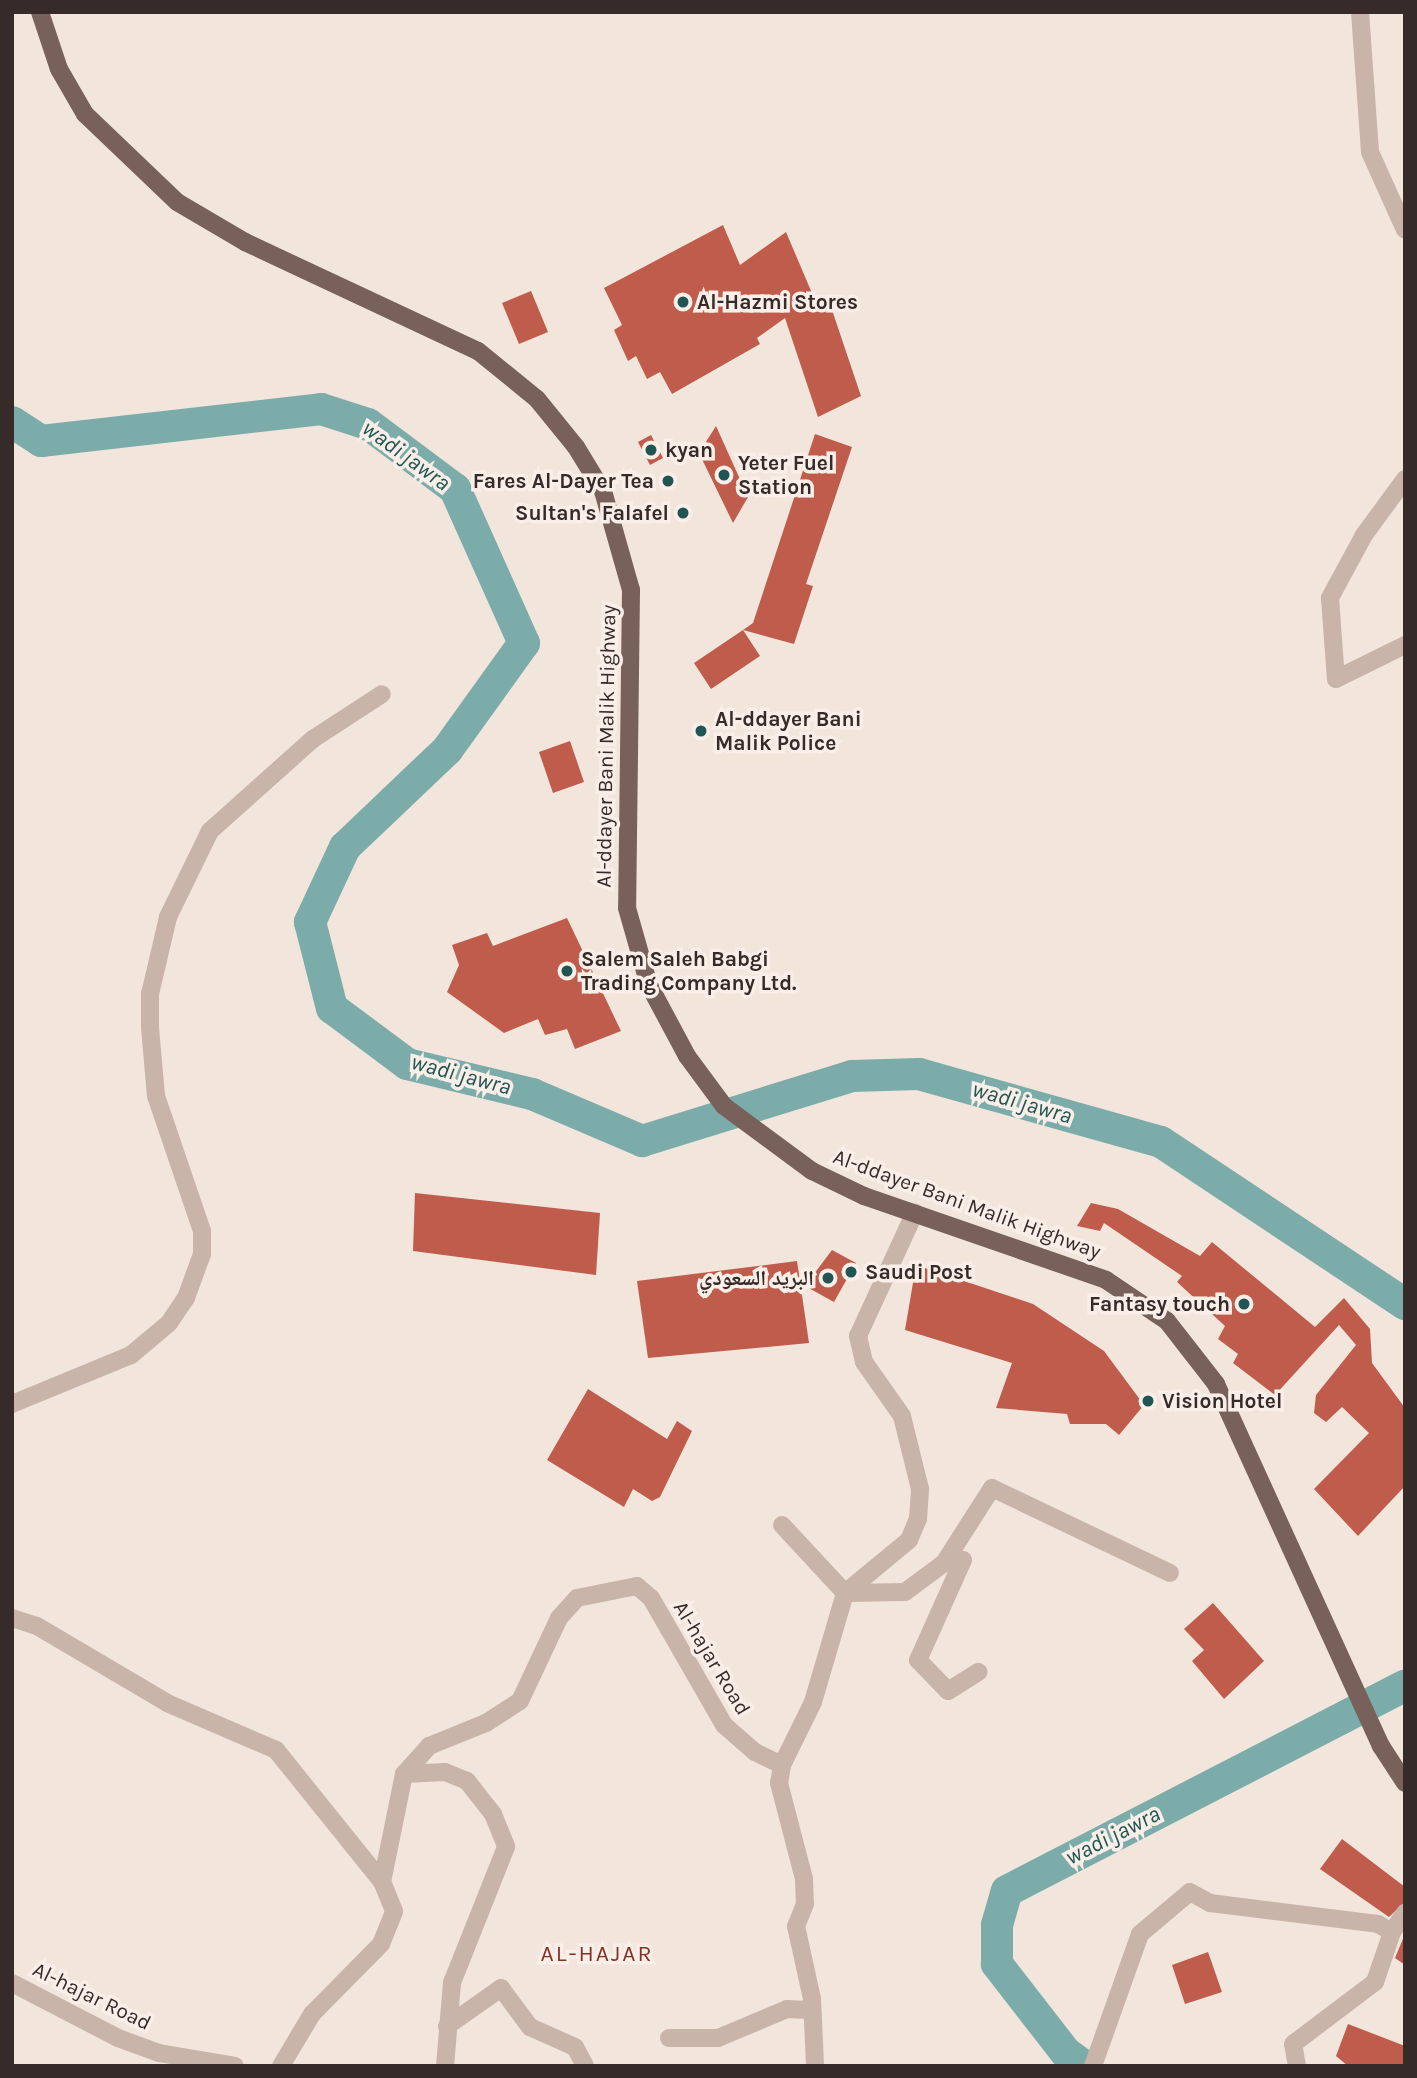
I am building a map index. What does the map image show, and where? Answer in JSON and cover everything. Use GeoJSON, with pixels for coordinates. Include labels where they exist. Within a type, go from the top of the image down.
{"type":"FeatureCollection","features":[{"type":"Feature","properties":{"kind":"main road","name":"Al-ddayer Bani Malik Highway"},"geometry":{"type":"LineString","coordinates":[[40,12],[59,69],[85,114],[177,202],[245,242],[478,351],[537,399],[576,447],[603,491],[631,590],[623,852],[627,908],[649,985],[687,1056],[724,1106],[812,1171],[864,1196],[1106,1280],[1167,1321],[1216,1384],[1311,1598],[1405,1783]]}},
{"type":"Feature","properties":{"kind":"street"},"geometry":{"type":"LineString","coordinates":[[1360,12],[1370,152],[1405,230]]}},
{"type":"Feature","properties":{"kind":"street"},"geometry":{"type":"LineString","coordinates":[[1405,479],[1364,535],[1330,598],[1336,679],[1405,645]]}},
{"type":"Feature","properties":{"kind":"street"},"geometry":{"type":"LineString","coordinates":[[12,1404],[131,1355],[160,1333],[186,1298],[202,1254],[202,1231],[156,1096],[150,1027],[150,994],[167,917],[210,831],[313,739],[382,694]]}},
{"type":"Feature","properties":{"kind":"street"},"geometry":{"type":"LineString","coordinates":[[816,2066],[808,2010],[812,1999],[796,1926],[805,1904],[804,1879],[779,1783],[782,1765],[813,1702],[845,1593],[909,1541],[918,1519],[920,1489],[902,1416],[864,1362],[858,1336],[915,1212]]}},
{"type":"Feature","properties":{"kind":"street"},"geometry":{"type":"LineString","coordinates":[[782,1525],[845,1593],[905,1592],[944,1563],[992,1488],[1170,1573]]}},
{"type":"Feature","properties":{"kind":"street"},"geometry":{"type":"LineString","coordinates":[[944,1563],[963,1560],[918,1660],[948,1690],[979,1672]]}},
{"type":"Feature","properties":{"kind":"street","name":"Al-hajar Road"},"geometry":{"type":"LineString","coordinates":[[404,1774],[429,1746],[486,1724],[520,1702],[559,1618],[577,1598],[637,1586],[651,1598],[724,1725],[735,1739],[782,1765]]}},
{"type":"Feature","properties":{"kind":"street"},"geometry":{"type":"LineString","coordinates":[[12,1618],[37,1626],[167,1703],[276,1750],[382,1882],[394,1911],[381,1944],[312,2014],[281,2066]]}},
{"type":"Feature","properties":{"kind":"street"},"geometry":{"type":"LineString","coordinates":[[382,1882],[404,1774],[445,1772],[467,1781],[493,1814],[506,1847],[452,1983],[444,2066]]}},
{"type":"Feature","properties":{"kind":"street"},"geometry":{"type":"LineString","coordinates":[[1093,2066],[1140,1934],[1190,1892],[1210,1903],[1378,1924],[1392,1932]]}},
{"type":"Feature","properties":{"kind":"street"},"geometry":{"type":"LineString","coordinates":[[1297,2066],[1293,2044],[1375,1982],[1392,1932],[1405,1913]]}},
{"type":"Feature","properties":{"kind":"street","name":"Al-hajar Road"},"geometry":{"type":"LineString","coordinates":[[12,1983],[118,2038],[159,2053],[235,2066]]}},
{"type":"Feature","properties":{"kind":"street"},"geometry":{"type":"LineString","coordinates":[[447,2026],[501,1988],[530,2027],[575,2047],[585,2066]]}},
{"type":"Feature","properties":{"kind":"street"},"geometry":{"type":"LineString","coordinates":[[669,2038],[718,2038],[787,2009],[808,2010]]}},
{"type":"Feature","properties":{"kind":"building"},"geometry":{"type":"Polygon","coordinates":[[[723,225],[740,265],[786,232],[820,312],[831,307],[861,396],[818,417],[785,318],[757,338],[760,344],[672,394],[660,372],[647,379],[636,356],[628,361],[614,330],[622,325],[604,288],[723,225]]]}},
{"type":"Feature","properties":{"kind":"building"},"geometry":{"type":"Polygon","coordinates":[[[531,291],[548,332],[519,344],[502,303],[531,291]]]}},
{"type":"Feature","properties":{"kind":"building","name":"Yeter Fuel Station"},"geometry":{"type":"Polygon","coordinates":[[[716,426],[748,497],[733,523],[699,453],[716,426]]]}},
{"type":"Feature","properties":{"kind":"building"},"geometry":{"type":"Polygon","coordinates":[[[815,434],[852,447],[806,584],[813,586],[794,644],[743,630],[753,623],[815,434]]]}},
{"type":"Feature","properties":{"kind":"building","name":"kyan"},"geometry":{"type":"Polygon","coordinates":[[[651,435],[663,458],[650,465],[638,442],[651,435]]]}},
{"type":"Feature","properties":{"kind":"building"},"geometry":{"type":"Polygon","coordinates":[[[743,630],[760,656],[711,689],[694,663],[743,630]]]}},
{"type":"Feature","properties":{"kind":"building"},"geometry":{"type":"Polygon","coordinates":[[[570,741],[584,782],[553,793],[539,752],[570,741]]]}},
{"type":"Feature","properties":{"kind":"building"},"geometry":{"type":"Polygon","coordinates":[[[567,918],[621,1031],[575,1049],[567,1029],[545,1035],[538,1019],[504,1033],[447,992],[459,965],[452,945],[487,933],[493,946],[567,918]]]}},
{"type":"Feature","properties":{"kind":"building"},"geometry":{"type":"Polygon","coordinates":[[[415,1193],[600,1213],[596,1275],[413,1251],[415,1193]]]}},
{"type":"Feature","properties":{"kind":"building"},"geometry":{"type":"Polygon","coordinates":[[[1091,1203],[1118,1209],[1200,1256],[1212,1242],[1315,1327],[1344,1298],[1370,1329],[1372,1363],[1405,1408],[1405,1486],[1358,1536],[1314,1489],[1369,1433],[1342,1407],[1326,1422],[1314,1413],[1316,1395],[1356,1345],[1339,1325],[1275,1395],[1233,1363],[1238,1354],[1218,1339],[1225,1326],[1177,1282],[1182,1276],[1104,1223],[1100,1231],[1077,1226],[1091,1203]]]}},
{"type":"Feature","properties":{"kind":"building","name":"البريد السعودي"},"geometry":{"type":"Polygon","coordinates":[[[832,1250],[856,1263],[834,1302],[805,1286],[832,1250]]]}},
{"type":"Feature","properties":{"kind":"building"},"geometry":{"type":"Polygon","coordinates":[[[797,1261],[809,1343],[648,1358],[637,1281],[797,1261]]]}},
{"type":"Feature","properties":{"kind":"building"},"geometry":{"type":"Polygon","coordinates":[[[916,1265],[1033,1304],[1104,1351],[1144,1405],[1119,1435],[1106,1424],[1070,1424],[1067,1414],[996,1408],[1012,1363],[905,1330],[916,1265]]]}},
{"type":"Feature","properties":{"kind":"building"},"geometry":{"type":"Polygon","coordinates":[[[588,1389],[667,1439],[677,1421],[692,1431],[660,1497],[652,1501],[633,1489],[624,1507],[547,1460],[588,1389]]]}},
{"type":"Feature","properties":{"kind":"building"},"geometry":{"type":"Polygon","coordinates":[[[1213,1603],[1264,1661],[1224,1699],[1192,1661],[1204,1650],[1184,1629],[1213,1603]]]}},
{"type":"Feature","properties":{"kind":"building"},"geometry":{"type":"Polygon","coordinates":[[[1342,1839],[1405,1887],[1405,1902],[1389,1917],[1320,1869],[1342,1839]]]}},
{"type":"Feature","properties":{"kind":"building"},"geometry":{"type":"Polygon","coordinates":[[[1405,1934],[1405,1965],[1395,1958],[1405,1934]]]}},
{"type":"Feature","properties":{"kind":"building"},"geometry":{"type":"Polygon","coordinates":[[[1208,1952],[1222,1992],[1185,2004],[1172,1965],[1208,1952]]]}},
{"type":"Feature","properties":{"kind":"building"},"geometry":{"type":"Polygon","coordinates":[[[1348,2024],[1405,2046],[1405,2066],[1348,2066],[1336,2056],[1348,2024]]]}},
{"type":"Feature","properties":{"kind":"waterway","name":"wadi jawra"},"geometry":{"type":"LineString","coordinates":[[12,422],[41,441],[321,409],[368,424],[455,489],[524,643],[447,750],[345,847],[310,922],[332,1008],[407,1064],[532,1094],[642,1141],[852,1076],[919,1074],[1161,1142],[1405,1304]]}},
{"type":"Feature","properties":{"kind":"waterway","name":"wadi jawra"},"geometry":{"type":"LineString","coordinates":[[1084,2066],[1066,2053],[997,1964],[997,1925],[1007,1891],[1405,1686]]}},
{"type":"Feature","properties":{"kind":"place","name":"Al-Hazmi Stores"},"geometry":{"type":"Point","coordinates":[683,302]}},
{"type":"Feature","properties":{"kind":"place","name":"kyan"},"geometry":{"type":"Point","coordinates":[651,450]}},
{"type":"Feature","properties":{"kind":"place","name":"Yeter Fuel Station"},"geometry":{"type":"Point","coordinates":[724,475]}},
{"type":"Feature","properties":{"kind":"place","name":"Fares Al-Dayer Tea"},"geometry":{"type":"Point","coordinates":[668,481]}},
{"type":"Feature","properties":{"kind":"place","name":"Sultan's Falafel"},"geometry":{"type":"Point","coordinates":[683,513]}},
{"type":"Feature","properties":{"kind":"place","name":"Al-ddayer Bani Malik Police"},"geometry":{"type":"Point","coordinates":[701,731]}},
{"type":"Feature","properties":{"kind":"place","name":"Salem Saleh Babgi Trading Company Ltd."},"geometry":{"type":"Point","coordinates":[567,971]}},
{"type":"Feature","properties":{"kind":"place","name":"Saudi Post"},"geometry":{"type":"Point","coordinates":[851,1272]}},
{"type":"Feature","properties":{"kind":"place","name":"البريد السعودي"},"geometry":{"type":"Point","coordinates":[828,1278]}},
{"type":"Feature","properties":{"kind":"place","name":"Fantasy touch"},"geometry":{"type":"Point","coordinates":[1244,1304]}},
{"type":"Feature","properties":{"kind":"place","name":"Vision Hotel"},"geometry":{"type":"Point","coordinates":[1148,1401]}},
{"type":"Feature","properties":{"kind":"district","name":"AL-HAJAR"},"geometry":{"type":"Point","coordinates":[597,1954]}}]}
